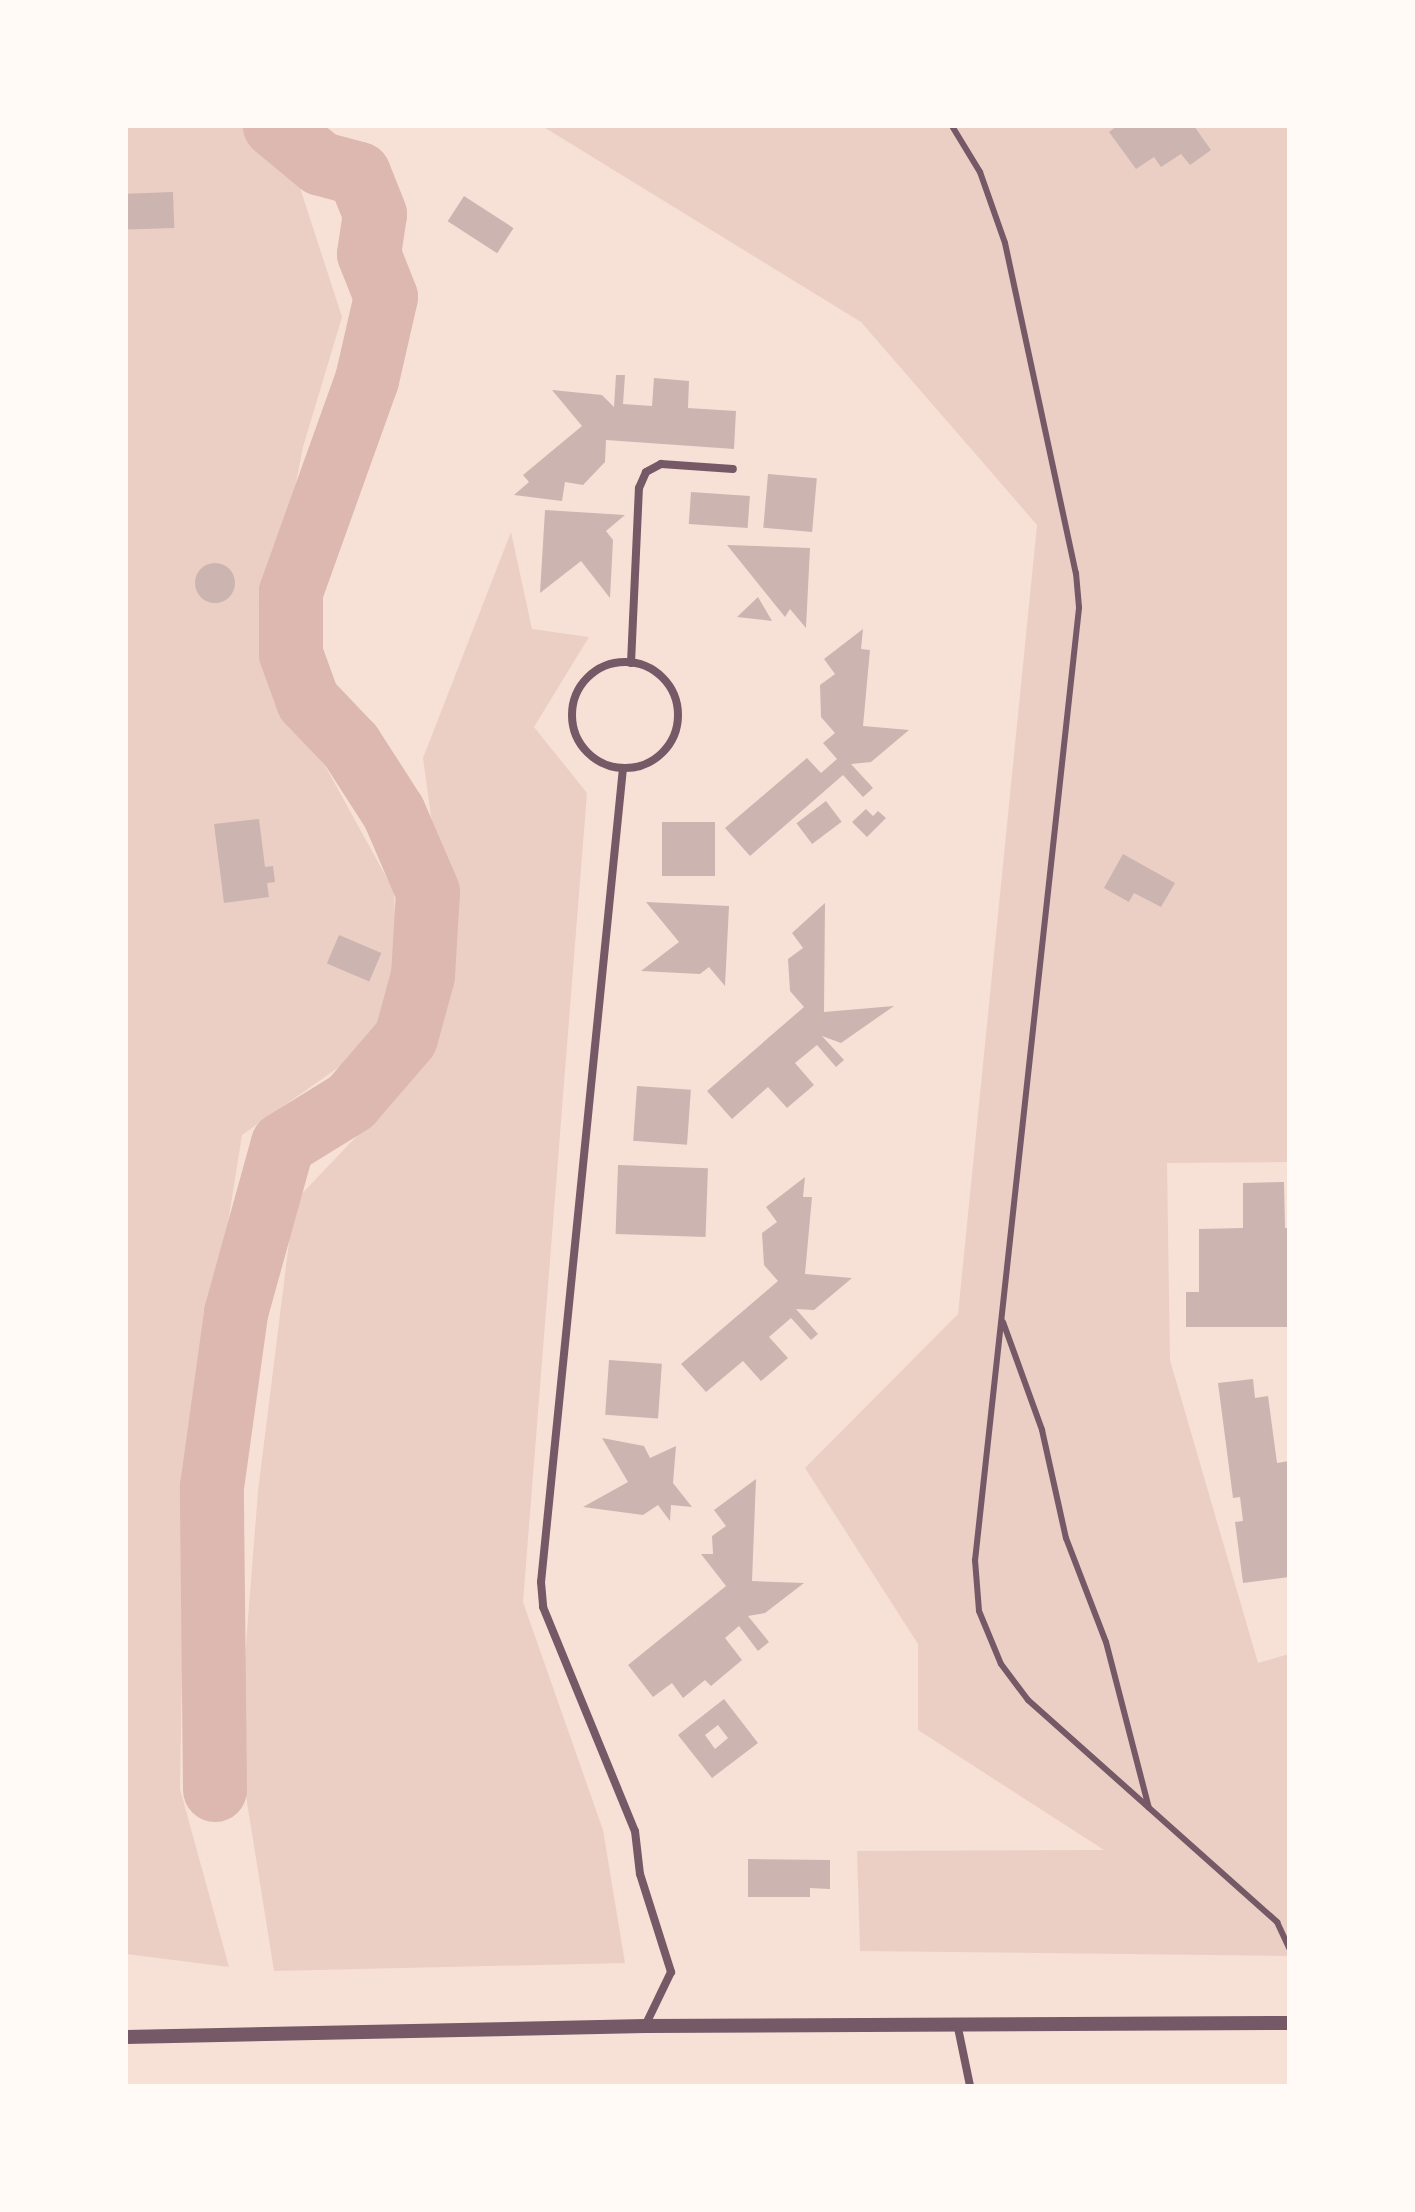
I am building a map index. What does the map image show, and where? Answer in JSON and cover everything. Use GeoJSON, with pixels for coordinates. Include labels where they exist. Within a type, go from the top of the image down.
{"type":"FeatureCollection","features":[{"type":"Feature","properties":{"kind":"street"},"geometry":{"type":"LineString","coordinates":[[631,663],[639,488],[646,472],[661,464],[733,469]]}},
{"type":"Feature","properties":{"kind":"street"},"geometry":{"type":"LineString","coordinates":[[631,663],[649,667],[663,678],[673,693],[678,710],[677,728],[669,745],[657,758],[623,768],[592,756],[580,743],[572,711],[585,680],[598,670],[631,663]]}},
{"type":"Feature","properties":{"kind":"street"},"geometry":{"type":"LineString","coordinates":[[623,768],[541,1582],[543,1607],[635,1831],[640,1874],[671,1972],[645,2026]]}},
{"type":"Feature","properties":{"kind":"street"},"geometry":{"type":"LineString","coordinates":[[957,2022],[970,2086]]}},
{"type":"Feature","properties":{"kind":"street"},"geometry":{"type":"LineString","coordinates":[[126,2037],[957,2022],[1289,2023]]}},
{"type":"Feature","properties":{"kind":"lane"},"geometry":{"type":"LineString","coordinates":[[952,126],[980,172],[1005,243],[1076,573],[1079,608],[975,1560],[979,1611],[1001,1664],[1028,1700],[1277,1922],[1289,1948]]}},
{"type":"Feature","properties":{"kind":"lane"},"geometry":{"type":"LineString","coordinates":[[1002,1318],[1042,1430],[1066,1538],[1106,1642],[1149,1808]]}},
{"type":"Feature","properties":{"kind":"shaded area"},"geometry":{"type":"Polygon","coordinates":[[[126,126],[280,126],[342,317],[303,447],[263,653],[394,891],[398,988],[359,1053],[242,1135],[185,1493],[180,1789],[229,1967],[126,1954],[126,126]]]}},
{"type":"Feature","properties":{"kind":"shaded area"},"geometry":{"type":"Polygon","coordinates":[[[542,126],[1289,126],[1289,1162],[1167,1163],[1170,1360],[1258,1663],[1289,1654],[1289,1956],[860,1951],[857,1851],[1104,1850],[918,1730],[918,1644],[805,1468],[958,1314],[1037,525],[861,322],[542,126]]]}},
{"type":"Feature","properties":{"kind":"shaded area"},"geometry":{"type":"Polygon","coordinates":[[[511,532],[532,629],[589,637],[534,727],[587,793],[523,1602],[603,1830],[625,1963],[274,1971],[238,1746],[258,1491],[294,1202],[372,1120],[454,983],[423,758],[511,532]]]}},
{"type":"Feature","properties":{"kind":"building"},"geometry":{"type":"Polygon","coordinates":[[[1117,126],[1194,126],[1211,150],[1190,165],[1181,154],[1161,167],[1154,157],[1136,169],[1109,132],[1117,126]]]}},
{"type":"Feature","properties":{"kind":"building"},"geometry":{"type":"Polygon","coordinates":[[[173,192],[174,228],[127,230],[126,194],[173,192]]]}},
{"type":"Feature","properties":{"kind":"building"},"geometry":{"type":"Polygon","coordinates":[[[464,196],[513,228],[497,253],[448,221],[464,196]]]}},
{"type":"Feature","properties":{"kind":"building"},"geometry":{"type":"Polygon","coordinates":[[[616,375],[625,375],[623,404],[652,406],[654,378],[689,381],[688,408],[736,411],[734,449],[606,440],[605,462],[583,485],[565,482],[562,501],[514,495],[529,482],[523,475],[582,426],[552,390],[602,395],[614,407],[616,375]]]}},
{"type":"Feature","properties":{"kind":"building"},"geometry":{"type":"Polygon","coordinates":[[[768,474],[817,478],[812,532],[763,528],[768,474]]]}},
{"type":"Feature","properties":{"kind":"building"},"geometry":{"type":"Polygon","coordinates":[[[691,492],[750,496],[748,528],[689,524],[691,492]]]}},
{"type":"Feature","properties":{"kind":"building"},"geometry":{"type":"Polygon","coordinates":[[[545,510],[625,515],[606,531],[613,540],[610,598],[581,561],[540,593],[545,510]]]}},
{"type":"Feature","properties":{"kind":"building"},"geometry":{"type":"Polygon","coordinates":[[[727,545],[810,548],[806,628],[790,609],[785,617],[727,545]]]}},
{"type":"Feature","properties":{"kind":"building"},"geometry":{"type":"Polygon","coordinates":[[[215,563],[229,569],[235,583],[229,597],[215,603],[201,597],[195,583],[201,569],[215,563]]]}},
{"type":"Feature","properties":{"kind":"building"},"geometry":{"type":"Polygon","coordinates":[[[758,597],[772,621],[737,617],[758,597]]]}},
{"type":"Feature","properties":{"kind":"building"},"geometry":{"type":"Polygon","coordinates":[[[863,629],[861,649],[870,650],[863,726],[909,730],[871,762],[851,764],[873,788],[863,797],[843,775],[750,856],[725,828],[807,758],[821,773],[837,759],[823,743],[835,733],[821,717],[820,685],[835,674],[824,659],[863,629]]]}},
{"type":"Feature","properties":{"kind":"building"},"geometry":{"type":"Polygon","coordinates":[[[826,801],[842,822],[812,844],[796,823],[826,801]]]}},
{"type":"Feature","properties":{"kind":"building"},"geometry":{"type":"Polygon","coordinates":[[[866,809],[873,816],[878,811],[886,818],[867,837],[852,822],[866,809]]]}},
{"type":"Feature","properties":{"kind":"building"},"geometry":{"type":"Polygon","coordinates":[[[259,819],[265,867],[273,866],[275,882],[267,883],[269,897],[224,903],[214,824],[259,819]]]}},
{"type":"Feature","properties":{"kind":"building"},"geometry":{"type":"Polygon","coordinates":[[[662,822],[715,822],[715,876],[662,876],[662,822]]]}},
{"type":"Feature","properties":{"kind":"building"},"geometry":{"type":"Polygon","coordinates":[[[1123,854],[1175,883],[1161,907],[1134,893],[1129,902],[1104,888],[1123,854]]]}},
{"type":"Feature","properties":{"kind":"building"},"geometry":{"type":"Polygon","coordinates":[[[646,902],[729,906],[725,986],[709,967],[700,974],[641,971],[679,942],[646,902]]]}},
{"type":"Feature","properties":{"kind":"building"},"geometry":{"type":"Polygon","coordinates":[[[825,903],[824,1012],[894,1006],[841,1043],[822,1036],[844,1060],[836,1067],[817,1045],[795,1063],[814,1085],[787,1108],[768,1087],[732,1119],[707,1091],[804,1007],[790,991],[788,959],[803,948],[792,933],[825,903]]]}},
{"type":"Feature","properties":{"kind":"building"},"geometry":{"type":"Polygon","coordinates":[[[339,935],[381,953],[369,982],[327,964],[339,935]]]}},
{"type":"Feature","properties":{"kind":"building"},"geometry":{"type":"Polygon","coordinates":[[[637,1086],[691,1090],[687,1145],[633,1141],[637,1086]]]}},
{"type":"Feature","properties":{"kind":"building"},"geometry":{"type":"Polygon","coordinates":[[[618,1165],[708,1168],[706,1237],[616,1234],[618,1165]]]}},
{"type":"Feature","properties":{"kind":"building"},"geometry":{"type":"Polygon","coordinates":[[[805,1177],[803,1197],[812,1197],[805,1274],[852,1278],[814,1310],[796,1309],[818,1334],[811,1340],[791,1318],[769,1337],[788,1358],[761,1381],[743,1361],[706,1392],[681,1364],[778,1281],[764,1265],[762,1233],[777,1222],[766,1207],[805,1177]]]}},
{"type":"Feature","properties":{"kind":"building"},"geometry":{"type":"Polygon","coordinates":[[[1284,1182],[1285,1228],[1289,1228],[1289,1327],[1186,1327],[1186,1292],[1199,1292],[1199,1229],[1243,1228],[1243,1183],[1284,1182]]]}},
{"type":"Feature","properties":{"kind":"building"},"geometry":{"type":"Polygon","coordinates":[[[609,1360],[662,1364],[658,1419],[605,1415],[609,1360]]]}},
{"type":"Feature","properties":{"kind":"building"},"geometry":{"type":"Polygon","coordinates":[[[1253,1379],[1255,1398],[1268,1396],[1277,1463],[1289,1461],[1289,1577],[1243,1583],[1235,1522],[1243,1521],[1240,1497],[1233,1498],[1218,1383],[1253,1379]]]}},
{"type":"Feature","properties":{"kind":"building"},"geometry":{"type":"Polygon","coordinates":[[[602,1438],[644,1446],[650,1458],[676,1446],[673,1483],[692,1507],[671,1505],[670,1521],[658,1505],[643,1515],[583,1507],[628,1482],[602,1438]]]}},
{"type":"Feature","properties":{"kind":"building"},"geometry":{"type":"Polygon","coordinates":[[[756,1479],[752,1581],[804,1583],[765,1613],[748,1616],[769,1642],[758,1651],[739,1626],[725,1638],[742,1660],[711,1686],[705,1680],[683,1698],[672,1683],[653,1697],[628,1665],[726,1586],[701,1554],[713,1554],[712,1536],[726,1526],[714,1510],[756,1479]]]}},
{"type":"Feature","properties":{"kind":"building"},"geometry":{"type":"Polygon","coordinates":[[[724,1699],[758,1743],[712,1778],[678,1735],[724,1699]],[[718,1725],[705,1735],[715,1749],[728,1738],[718,1725]]]}},
{"type":"Feature","properties":{"kind":"building"},"geometry":{"type":"Polygon","coordinates":[[[748,1859],[830,1860],[830,1889],[810,1888],[810,1897],[748,1897],[748,1859]]]}},
{"type":"Feature","properties":{"kind":"waterway"},"geometry":{"type":"LineString","coordinates":[[215,1790],[212,1487],[236,1313],[283,1144],[351,1102],[406,1038],[423,976],[428,892],[394,813],[351,746],[308,701],[291,654],[291,592],[367,380],[386,297],[369,254],[375,214],[359,174],[321,164],[275,126]]}}]}
